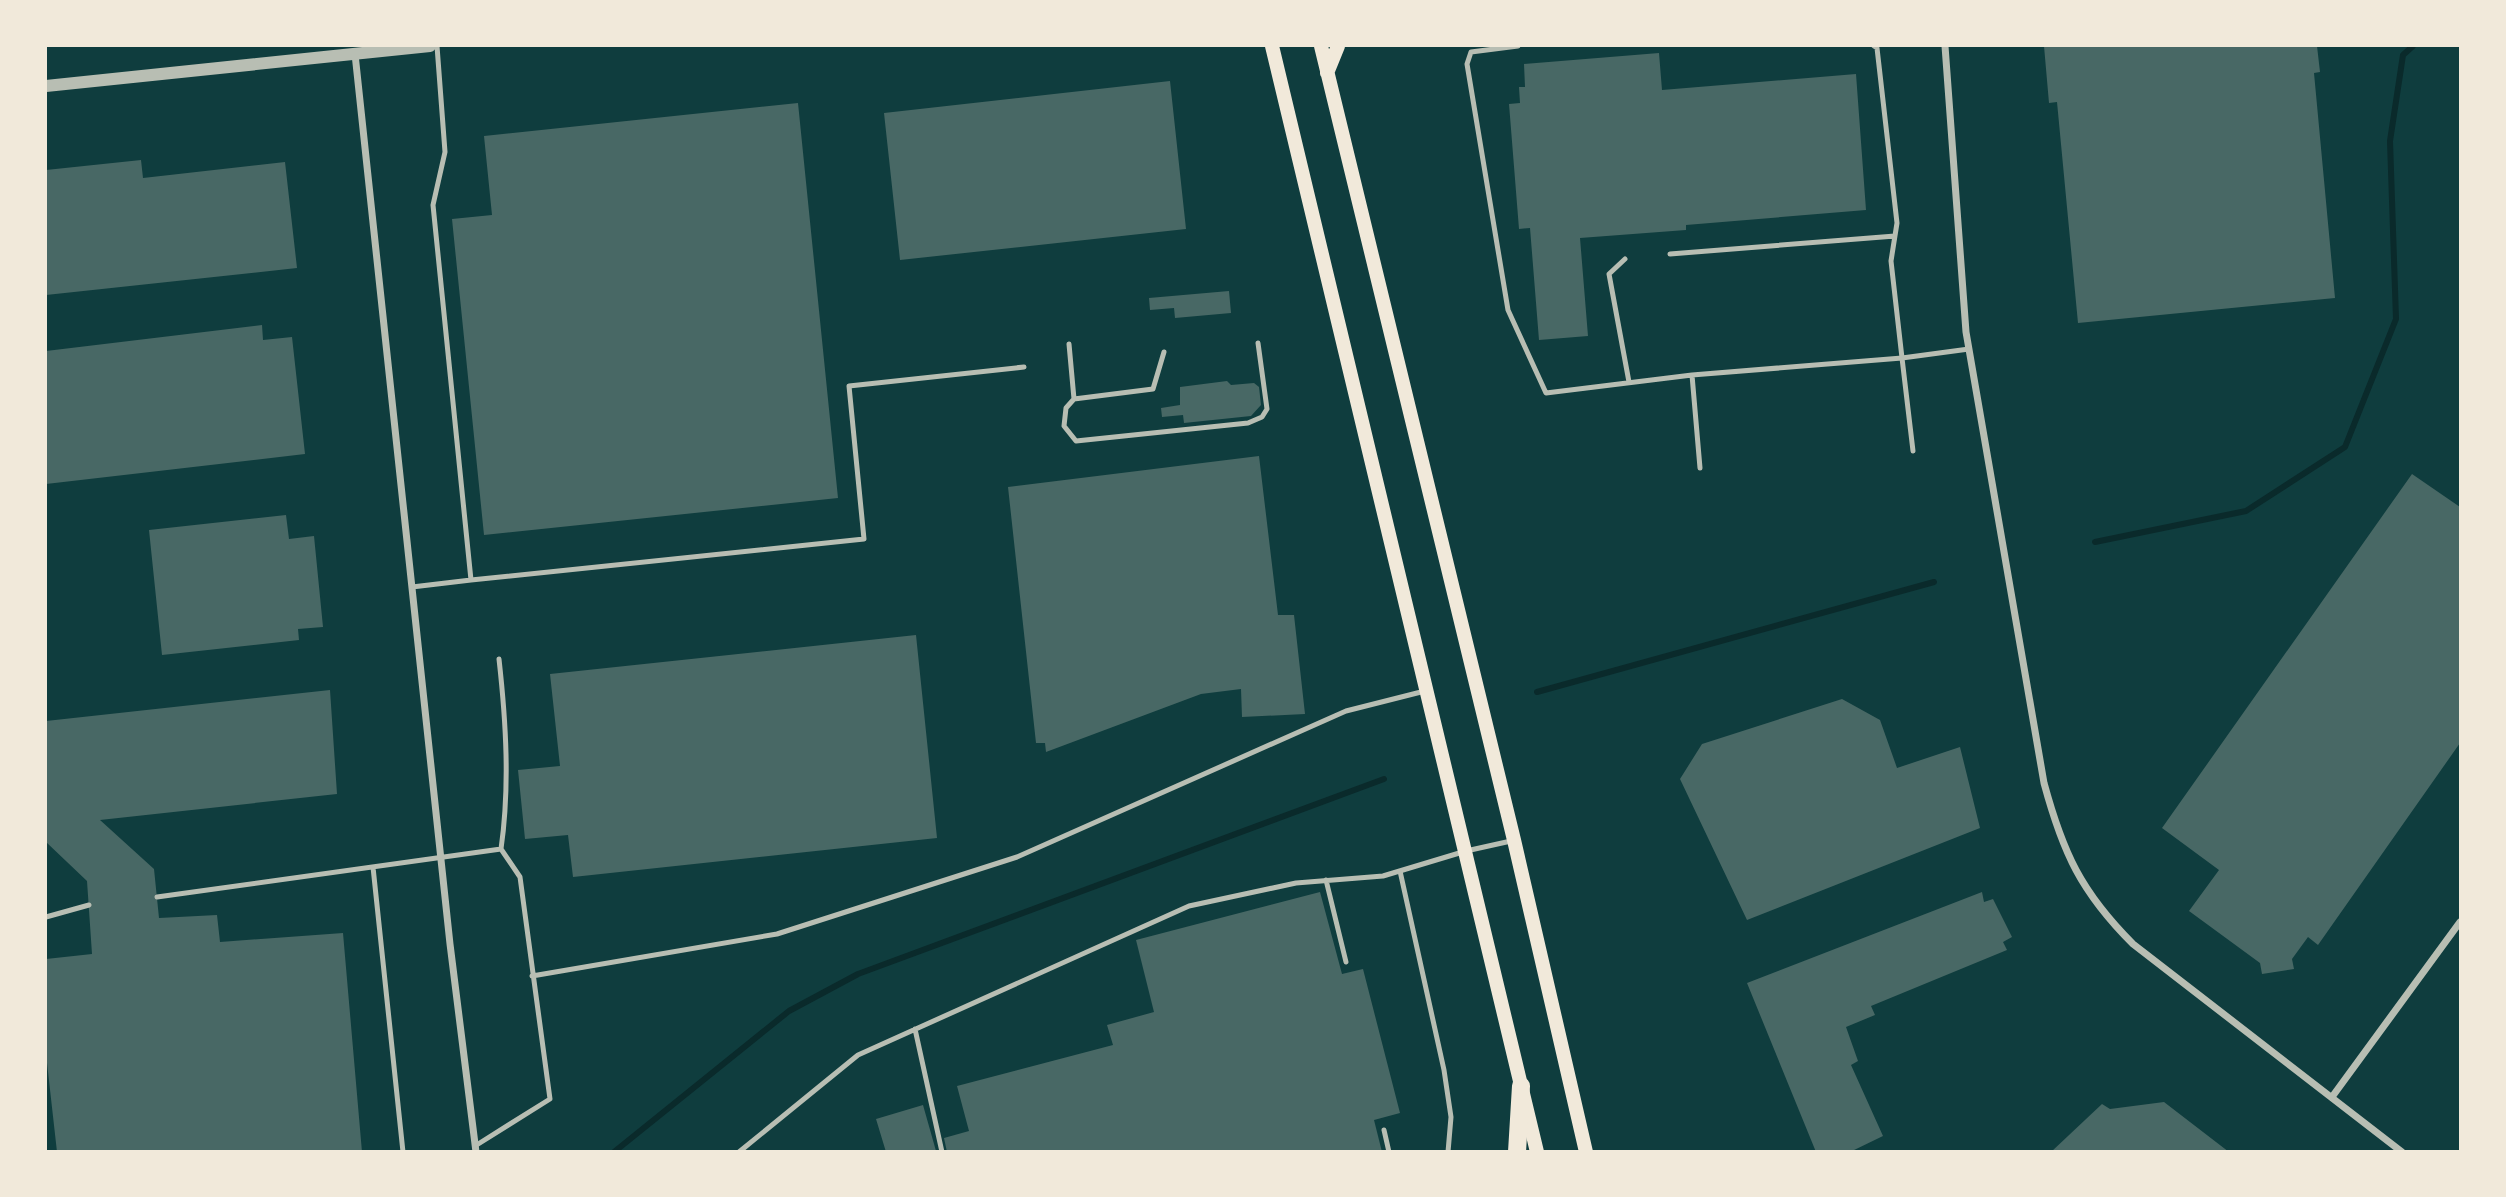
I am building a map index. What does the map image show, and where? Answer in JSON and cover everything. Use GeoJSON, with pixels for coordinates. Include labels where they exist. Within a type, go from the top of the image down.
{"type":"FeatureCollection","features":[{"type":"Feature","properties":{"kind":"highway"},"geometry":{"type":"LineString","coordinates":[[1517,1152],[1521,1086]]}},
{"type":"Feature","properties":{"kind":"main road"},"geometry":{"type":"LineString","coordinates":[[1260,46],[1281,85]]}},
{"type":"Feature","properties":{"kind":"main road"},"geometry":{"type":"LineString","coordinates":[[1272,46],[1537,1152]]}},
{"type":"Feature","properties":{"kind":"main road"},"geometry":{"type":"LineString","coordinates":[[1321,46],[1514,840],[1586,1152]]}},
{"type":"Feature","properties":{"kind":"main road"},"geometry":{"type":"LineString","coordinates":[[1327,73],[1338,46]]}},
{"type":"Feature","properties":{"kind":"street"},"geometry":{"type":"LineString","coordinates":[[46,86],[430,46]]}},
{"type":"Feature","properties":{"kind":"street"},"geometry":{"type":"LineString","coordinates":[[1945,46],[1969,349],[2044,783],[2056,829],[2071,863],[2101,912],[2133,944],[2402,1152]]}},
{"type":"Feature","properties":{"kind":"street"},"geometry":{"type":"LineString","coordinates":[[355,54],[475,1149]]}},
{"type":"Feature","properties":{"kind":"street"},"geometry":{"type":"LineString","coordinates":[[2332,1097],[2460,922]]}},
{"type":"Feature","properties":{"kind":"lane"},"geometry":{"type":"LineString","coordinates":[[437,46],[445,152],[433,205],[471,580]]}},
{"type":"Feature","properties":{"kind":"lane"},"geometry":{"type":"LineString","coordinates":[[1518,46],[1471,52],[1467,64],[1508,310],[1546,393],[1692,375],[1902,358],[1969,349]]}},
{"type":"Feature","properties":{"kind":"lane"},"geometry":{"type":"LineString","coordinates":[[1874,46],[1877,48],[1896,223],[1891,261],[1913,451]]}},
{"type":"Feature","properties":{"kind":"lane"},"geometry":{"type":"LineString","coordinates":[[1670,254],[1895,236]]}},
{"type":"Feature","properties":{"kind":"lane"},"geometry":{"type":"LineString","coordinates":[[1625,259],[1609,274],[1629,382]]}},
{"type":"Feature","properties":{"kind":"lane"},"geometry":{"type":"LineString","coordinates":[[1164,352],[1153,389],[1074,399],[1066,408],[1064,426],[1076,441],[1248,423],[1262,417],[1267,409],[1258,343]]}},
{"type":"Feature","properties":{"kind":"lane"},"geometry":{"type":"LineString","coordinates":[[1069,344],[1074,399]]}},
{"type":"Feature","properties":{"kind":"lane"},"geometry":{"type":"LineString","coordinates":[[412,587],[864,539],[849,386],[1024,367]]}},
{"type":"Feature","properties":{"kind":"lane"},"geometry":{"type":"LineString","coordinates":[[1692,375],[1700,468]]}},
{"type":"Feature","properties":{"kind":"lane"},"geometry":{"type":"LineString","coordinates":[[475,1149],[550,1099],[520,877],[501,849],[505,824],[506,724],[499,659]]}},
{"type":"Feature","properties":{"kind":"lane"},"geometry":{"type":"LineString","coordinates":[[532,976],[777,934],[1017,857],[1346,711],[1428,690]]}},
{"type":"Feature","properties":{"kind":"lane"},"geometry":{"type":"LineString","coordinates":[[739,1152],[858,1055],[1189,906],[1296,883],[1383,876],[1466,851],[1514,840]]}},
{"type":"Feature","properties":{"kind":"lane"},"geometry":{"type":"LineString","coordinates":[[157,897],[501,849]]}},
{"type":"Feature","properties":{"kind":"lane"},"geometry":{"type":"LineString","coordinates":[[373,867],[403,1152]]}},
{"type":"Feature","properties":{"kind":"lane"},"geometry":{"type":"LineString","coordinates":[[1401,871],[1444,1070],[1451,1117],[1448,1152]]}},
{"type":"Feature","properties":{"kind":"lane"},"geometry":{"type":"LineString","coordinates":[[1326,880],[1346,962]]}},
{"type":"Feature","properties":{"kind":"lane"},"geometry":{"type":"LineString","coordinates":[[46,917],[89,905]]}},
{"type":"Feature","properties":{"kind":"lane"},"geometry":{"type":"LineString","coordinates":[[915,1029],[942,1152]]}},
{"type":"Feature","properties":{"kind":"lane"},"geometry":{"type":"LineString","coordinates":[[1384,1130],[1389,1152]]}},
{"type":"Feature","properties":{"kind":"building"},"geometry":{"type":"Polygon","coordinates":[[[2044,46],[2317,46],[2320,72],[2314,73],[2335,298],[2078,323],[2057,102],[2049,103],[2044,46]]]}},
{"type":"Feature","properties":{"kind":"building"},"geometry":{"type":"Polygon","coordinates":[[[1659,53],[1662,90],[1856,74],[1866,210],[1686,225],[1686,230],[1580,238],[1588,336],[1539,340],[1530,228],[1519,229],[1509,104],[1520,103],[1519,87],[1525,87],[1524,64],[1659,53]]]}},
{"type":"Feature","properties":{"kind":"building"},"geometry":{"type":"Polygon","coordinates":[[[1170,81],[1186,229],[900,260],[884,113],[1170,81]]]}},
{"type":"Feature","properties":{"kind":"building"},"geometry":{"type":"Polygon","coordinates":[[[798,103],[838,498],[484,535],[452,219],[492,215],[484,136],[798,103]]]}},
{"type":"Feature","properties":{"kind":"building"},"geometry":{"type":"Polygon","coordinates":[[[141,160],[143,178],[285,162],[297,268],[46,295],[46,170],[141,160]]]}},
{"type":"Feature","properties":{"kind":"building"},"geometry":{"type":"Polygon","coordinates":[[[1229,291],[1231,313],[1175,318],[1174,308],[1150,310],[1149,298],[1229,291]]]}},
{"type":"Feature","properties":{"kind":"building"},"geometry":{"type":"Polygon","coordinates":[[[262,325],[263,340],[292,337],[305,454],[46,484],[46,351],[262,325]]]}},
{"type":"Feature","properties":{"kind":"building"},"geometry":{"type":"Polygon","coordinates":[[[1227,381],[1231,385],[1254,383],[1259,387],[1261,405],[1251,416],[1184,423],[1183,415],[1162,417],[1161,408],[1180,405],[1180,387],[1227,381]]]}},
{"type":"Feature","properties":{"kind":"building"},"geometry":{"type":"Polygon","coordinates":[[[1259,456],[1278,615],[1294,615],[1305,714],[1242,717],[1241,689],[1201,694],[1046,752],[1045,743],[1036,743],[1008,487],[1259,456]]]}},
{"type":"Feature","properties":{"kind":"building"},"geometry":{"type":"Polygon","coordinates":[[[2412,474],[2460,507],[2460,743],[2318,945],[2308,937],[2292,959],[2294,969],[2262,974],[2260,963],[2189,911],[2219,870],[2162,828],[2412,474]]]}},
{"type":"Feature","properties":{"kind":"building"},"geometry":{"type":"Polygon","coordinates":[[[286,515],[289,539],[314,536],[323,627],[298,629],[299,640],[162,655],[149,530],[286,515]]]}},
{"type":"Feature","properties":{"kind":"building"},"geometry":{"type":"Polygon","coordinates":[[[916,635],[937,838],[573,877],[568,835],[525,839],[518,770],[560,766],[550,674],[916,635]]]}},
{"type":"Feature","properties":{"kind":"building"},"geometry":{"type":"Polygon","coordinates":[[[330,690],[337,794],[100,820],[154,869],[159,918],[217,915],[220,942],[343,933],[362,1152],[57,1152],[46,1054],[46,959],[92,954],[87,881],[46,842],[46,721],[330,690]]]}},
{"type":"Feature","properties":{"kind":"building"},"geometry":{"type":"Polygon","coordinates":[[[1842,699],[1880,720],[1897,768],[1960,747],[1980,828],[1747,920],[1680,779],[1702,744],[1842,699]]]}},
{"type":"Feature","properties":{"kind":"building"},"geometry":{"type":"Polygon","coordinates":[[[1320,892],[1342,974],[1363,969],[1400,1113],[1374,1120],[1382,1152],[947,1152],[944,1138],[969,1131],[957,1086],[1113,1045],[1107,1025],[1154,1012],[1136,940],[1320,892]]]}},
{"type":"Feature","properties":{"kind":"building"},"geometry":{"type":"Polygon","coordinates":[[[1982,892],[1984,902],[1993,899],[2012,937],[2003,942],[2007,950],[1871,1006],[1875,1015],[1846,1027],[1858,1061],[1851,1065],[1883,1136],[1850,1152],[1816,1152],[1747,983],[1982,892]]]}},
{"type":"Feature","properties":{"kind":"building"},"geometry":{"type":"Polygon","coordinates":[[[2164,1102],[2229,1152],[2051,1152],[2102,1104],[2110,1109],[2164,1102]]]}},
{"type":"Feature","properties":{"kind":"building"},"geometry":{"type":"Polygon","coordinates":[[[923,1105],[936,1151],[886,1152],[876,1119],[923,1105]]]}},
{"type":"Feature","properties":{"kind":"waterway"},"geometry":{"type":"LineString","coordinates":[[2095,542],[2246,511],[2345,447],[2396,319],[2390,141],[2403,55],[2413,46]]}},
{"type":"Feature","properties":{"kind":"waterway"},"geometry":{"type":"LineString","coordinates":[[1537,692],[1934,582]]}},
{"type":"Feature","properties":{"kind":"waterway"},"geometry":{"type":"LineString","coordinates":[[614,1152],[789,1011],[858,974],[1384,779]]}}]}
